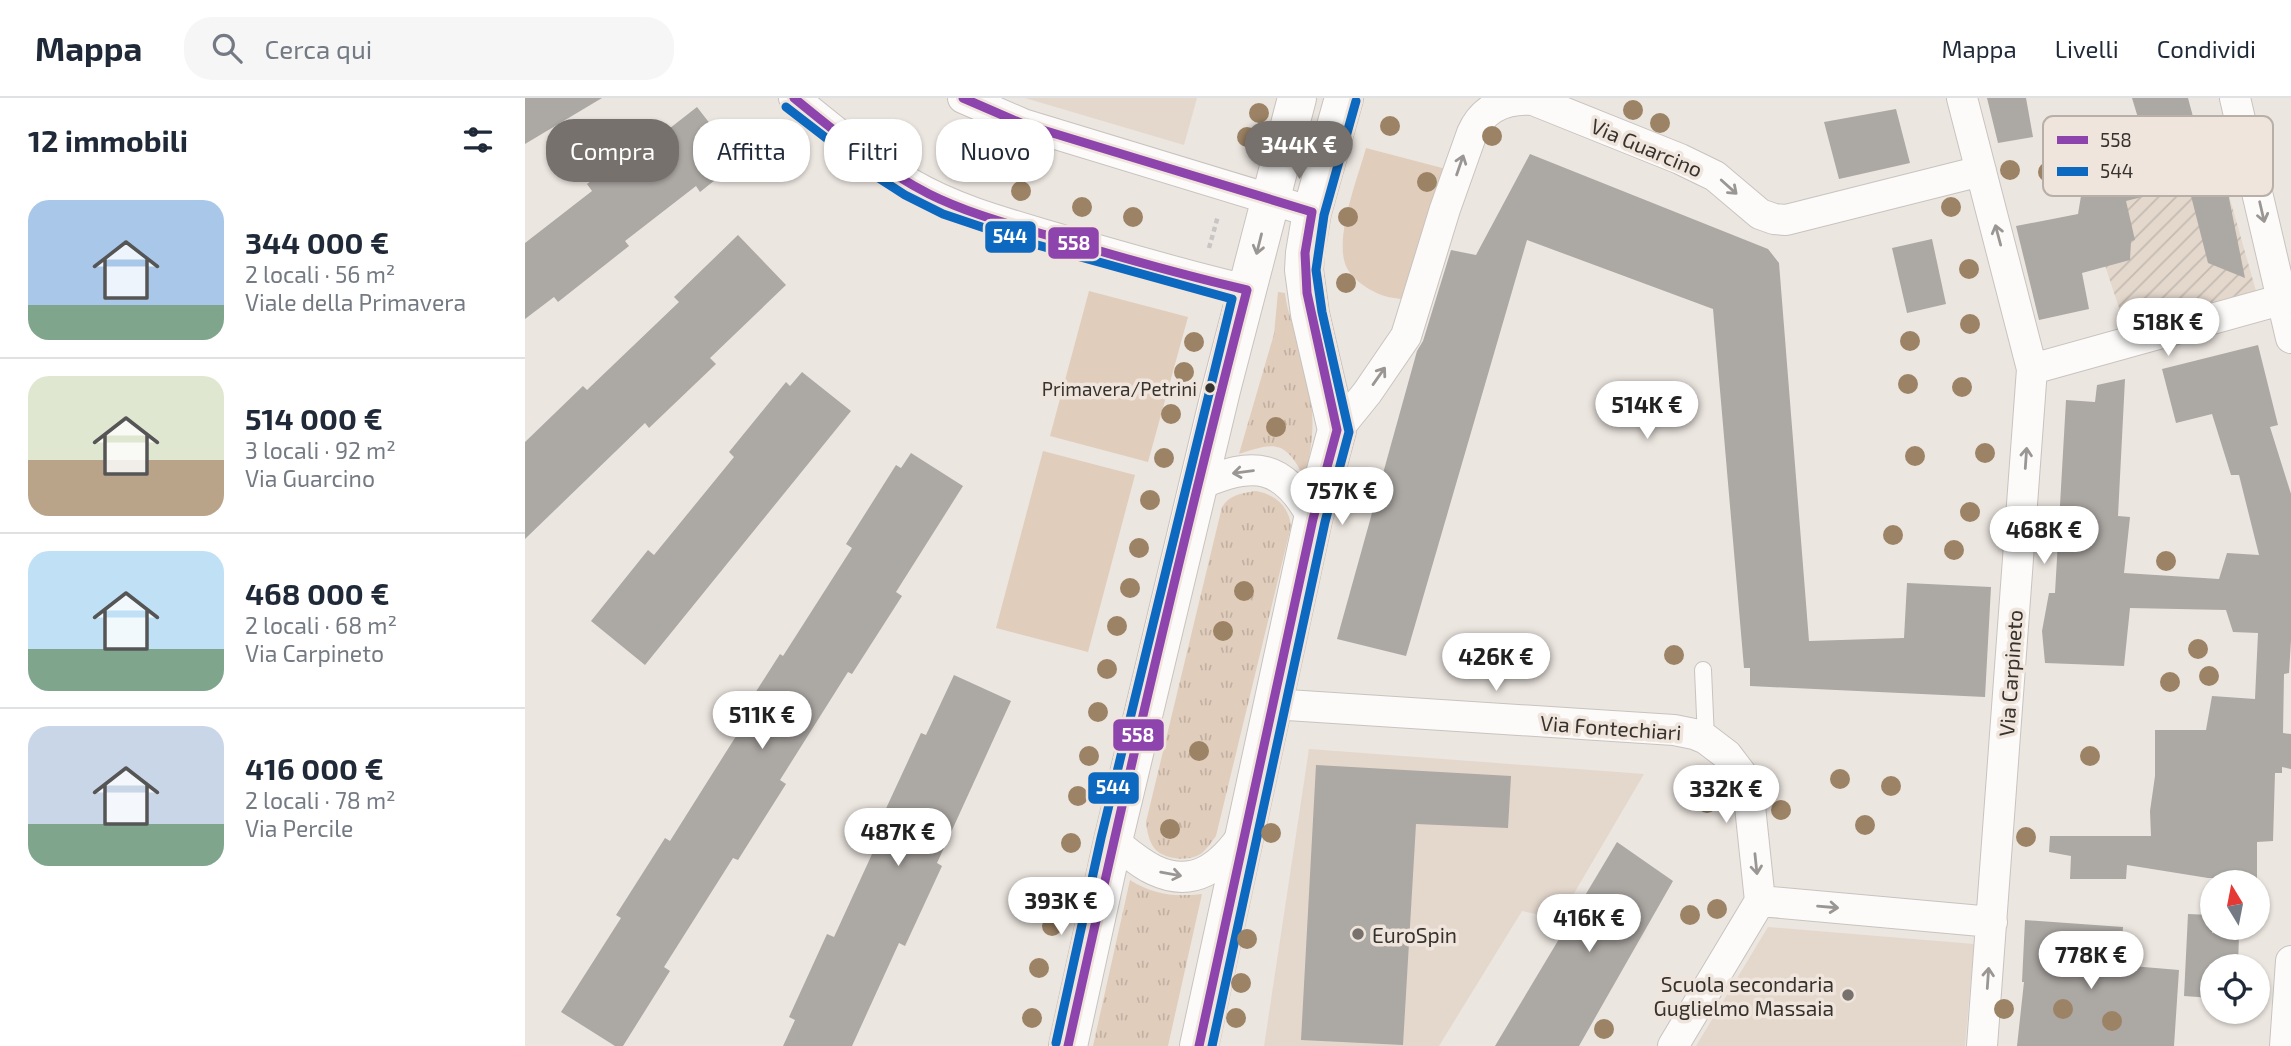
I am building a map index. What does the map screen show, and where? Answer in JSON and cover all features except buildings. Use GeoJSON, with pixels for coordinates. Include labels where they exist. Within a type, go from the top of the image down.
{"type":"FeatureCollection","features":[{"type":"Feature","properties":{"kind":"main road"},"geometry":{"type":"LineString","coordinates":[[1068,1046],[1113,841],[1221,390],[1297,98]]}},
{"type":"Feature","properties":{"kind":"main road"},"geometry":{"type":"LineString","coordinates":[[1199,1046],[1313,519],[1337,430],[1307,293],[1305,253],[1312,212],[1344,98]]}},
{"type":"Feature","properties":{"kind":"street"},"geometry":{"type":"LineString","coordinates":[[794,98],[871,159],[911,184],[956,207],[1199,279],[1247,290]]}},
{"type":"Feature","properties":{"kind":"street"},"geometry":{"type":"LineString","coordinates":[[963,98],[1023,124],[1312,212]]}},
{"type":"Feature","properties":{"kind":"street","name":"Via Carpineto"},"geometry":{"type":"LineString","coordinates":[[1962,98],[2032,369],[1982,1046]]}},
{"type":"Feature","properties":{"kind":"street"},"geometry":{"type":"LineString","coordinates":[[2235,98],[2240,116]]}},
{"type":"Feature","properties":{"kind":"street","name":"Via Guarcino"},"geometry":{"type":"LineString","coordinates":[[1337,430],[1375,383],[1406,336],[1445,209],[1472,133],[1477,121],[1496,105],[1522,99],[1533,100],[1680,159],[1715,176],[1752,208],[1774,219],[1786,220],[1981,171]]}},
{"type":"Feature","properties":{"kind":"street"},"geometry":{"type":"LineString","coordinates":[[2260,196],[2287,298],[2291,338]]}},
{"type":"Feature","properties":{"kind":"street"},"geometry":{"type":"LineString","coordinates":[[2032,369],[2287,298]]}},
{"type":"Feature","properties":{"kind":"street"},"geometry":{"type":"LineString","coordinates":[[1199,485],[1234,472],[1267,472],[1295,489],[1313,519]]}},
{"type":"Feature","properties":{"kind":"street","name":"Via Fontechiari"},"geometry":{"type":"LineString","coordinates":[[1272,704],[1674,730],[1694,734],[1727,755],[1743,776],[1749,797],[1760,901]]}},
{"type":"Feature","properties":{"kind":"street"},"geometry":{"type":"LineString","coordinates":[[1113,841],[1154,870],[1171,876],[1184,876],[1209,870],[1220,864],[1246,831]]}},
{"type":"Feature","properties":{"kind":"street"},"geometry":{"type":"LineString","coordinates":[[1673,1046],[1760,901],[1992,922]]}},
{"type":"Feature","properties":{"kind":"street"},"geometry":{"type":"LineString","coordinates":[[2285,1046],[2291,961]]}},
{"type":"Feature","properties":{"kind":"lane"},"geometry":{"type":"LineString","coordinates":[[1703,670],[1706,740]]}},
{"type":"Feature","properties":{"kind":"path"},"geometry":{"type":"LineString","coordinates":[[1206,259],[1219,215]]}},
{"type":"Feature","properties":{"kind":"shaded area"},"geometry":{"type":"Polygon","coordinates":[[[1025,98],[1197,98],[1184,145],[1025,98]]]}},
{"type":"Feature","properties":{"kind":"shaded area"},"geometry":{"type":"Polygon","coordinates":[[[2133,196],[2229,196],[2256,291],[2126,329],[2087,211],[2133,196]]]}},
{"type":"Feature","properties":{"kind":"shaded area"},"geometry":{"type":"Polygon","coordinates":[[[1309,749],[1644,774],[1559,919],[1522,911],[1439,1046],[1264,1046],[1309,749]]]}},
{"type":"Feature","properties":{"kind":"shaded area","name":"Scuola secondaria Guglielmo Massaia"},"geometry":{"type":"Polygon","coordinates":[[[1768,927],[1974,944],[1965,1046],[1696,1046],[1768,927]]]}},
{"type":"Feature","properties":{"kind":"green space"},"geometry":{"type":"Polygon","coordinates":[[[1366,148],[1446,169],[1406,300],[1385,296],[1369,289],[1355,279],[1346,266],[1343,254],[1345,224],[1366,148]]]}},
{"type":"Feature","properties":{"kind":"green space"},"geometry":{"type":"Polygon","coordinates":[[[1089,291],[1188,317],[1148,462],[1050,436],[1089,291]]]}},
{"type":"Feature","properties":{"kind":"green space"},"geometry":{"type":"Polygon","coordinates":[[[1278,292],[1285,293],[1311,398],[1311,444],[1304,477],[1291,456],[1278,447],[1262,447],[1239,454],[1274,334],[1278,292]]]}},
{"type":"Feature","properties":{"kind":"green space"},"geometry":{"type":"Polygon","coordinates":[[[1043,451],[1135,475],[1088,652],[996,628],[1043,451]]]}},
{"type":"Feature","properties":{"kind":"green space"},"geometry":{"type":"Polygon","coordinates":[[[1256,491],[1269,495],[1284,507],[1291,526],[1216,836],[1197,856],[1184,859],[1165,856],[1153,846],[1146,822],[1222,507],[1232,497],[1256,491]]]}},
{"type":"Feature","properties":{"kind":"green space"},"geometry":{"type":"Polygon","coordinates":[[[1130,880],[1164,894],[1202,894],[1168,1046],[1093,1046],[1130,880]]]}},
{"type":"Feature","properties":{"kind":"transit line","name":"558"},"geometry":{"type":"LineString","coordinates":[[794,98],[876,162],[944,201],[991,219],[1247,290],[1154,667],[1068,1046]]}},
{"type":"Feature","properties":{"kind":"transit line","name":"558"},"geometry":{"type":"LineString","coordinates":[[963,98],[1023,124],[1312,212],[1305,253],[1307,293],[1337,430],[1313,519],[1199,1046]]}},
{"type":"Feature","properties":{"kind":"transit line","name":"544"},"geometry":{"type":"LineString","coordinates":[[1212,1046],[1325,522],[1349,432],[1322,312],[1316,270],[1324,215],[1356,101]]}},
{"type":"Feature","properties":{"kind":"transit line","name":"544"},"geometry":{"type":"LineString","coordinates":[[786,107],[874,175],[905,195],[943,214],[1023,241],[1232,299],[1101,838],[1056,1043]]}},
{"type":"Feature","properties":{"kind":"place","name":"Primavera/Petrini"},"geometry":{"type":"Point","coordinates":[1210,388]}},
{"type":"Feature","properties":{"kind":"place","name":"EuroSpin"},"geometry":{"type":"Point","coordinates":[1358,934]}},
{"type":"Feature","properties":{"kind":"place","name":"Scuola secondaria Guglielmo Massaia"},"geometry":{"type":"Point","coordinates":[1848,995]}}]}
